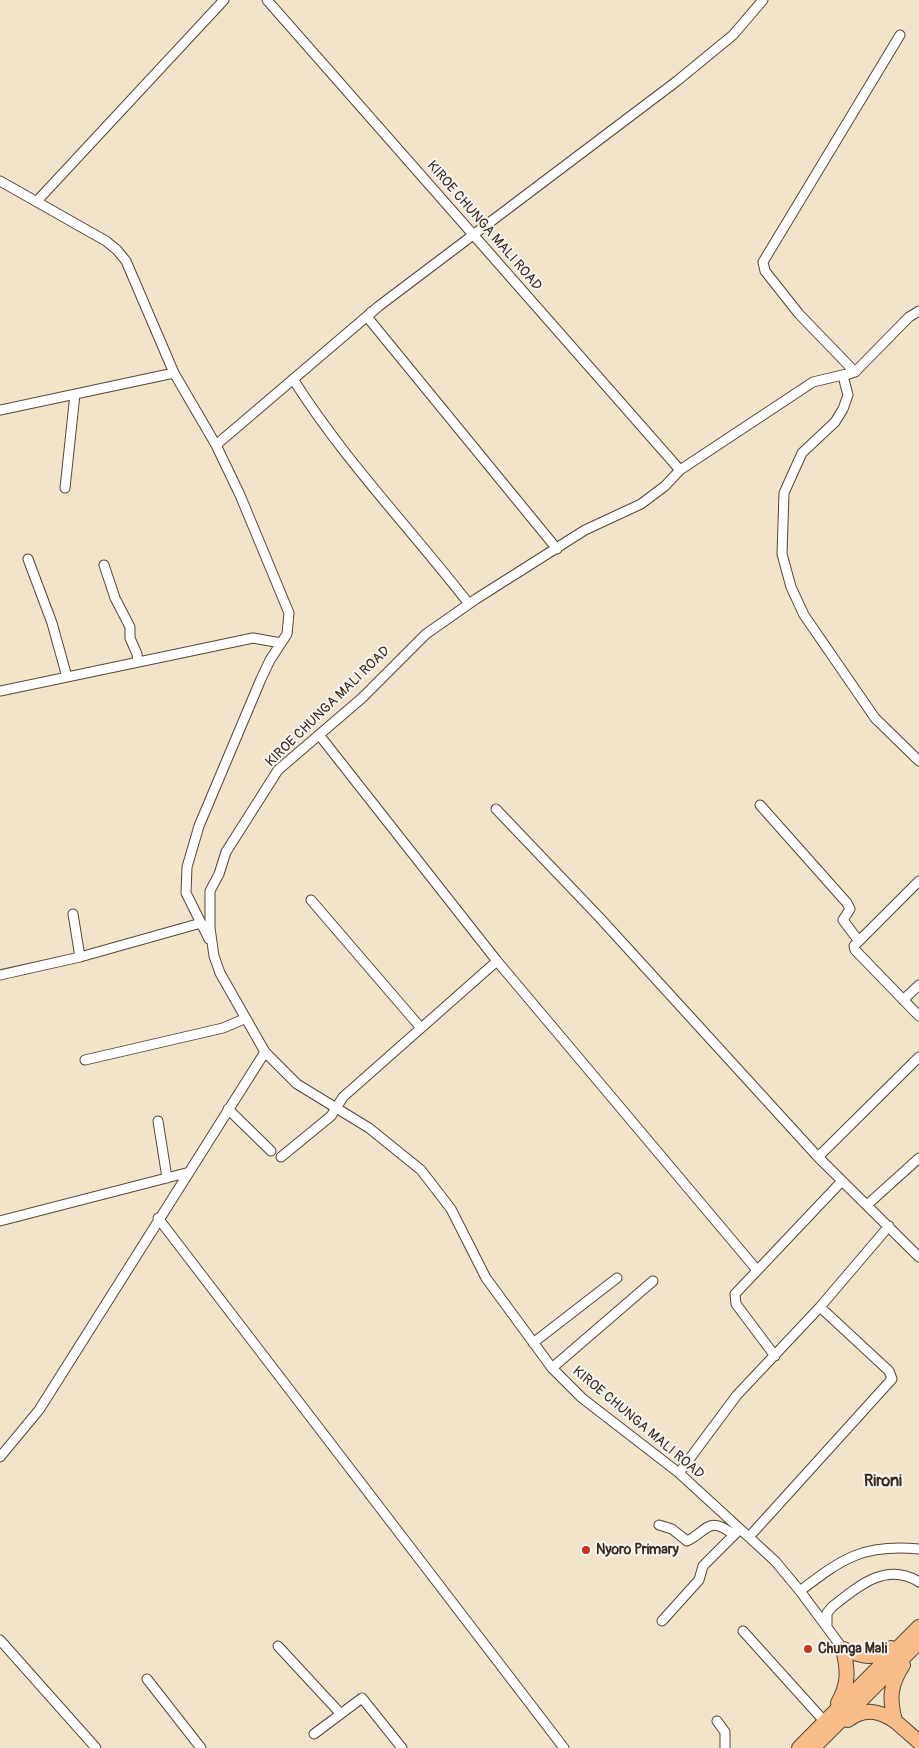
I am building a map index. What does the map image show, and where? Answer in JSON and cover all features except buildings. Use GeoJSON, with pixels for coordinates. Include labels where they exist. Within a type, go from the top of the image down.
{"type":"FeatureCollection","features":[{"type":"Feature","properties":{"kind":"main road"},"geometry":{"type":"LineString","coordinates":[[843,1649],[862,1657],[876,1656],[917,1636]]}},
{"type":"Feature","properties":{"kind":"main road"},"geometry":{"type":"LineString","coordinates":[[799,1748],[917,1636]]}},
{"type":"Feature","properties":{"kind":"main road"},"geometry":{"type":"LineString","coordinates":[[895,1721],[890,1697],[891,1687],[917,1636]]}},
{"type":"Feature","properties":{"kind":"main road"},"geometry":{"type":"LineString","coordinates":[[818,1744],[917,1636]]}},
{"type":"Feature","properties":{"kind":"main road"},"geometry":{"type":"LineString","coordinates":[[828,1719],[846,1684],[848,1674],[843,1649]]}},
{"type":"Feature","properties":{"kind":"main road"},"geometry":{"type":"LineString","coordinates":[[818,1744],[860,1712],[878,1712],[895,1721],[919,1742]]}},
{"type":"Feature","properties":{"kind":"street"},"geometry":{"type":"LineString","coordinates":[[38,200],[224,0]]}},
{"type":"Feature","properties":{"kind":"street","name":"KIROE CHUNGA MALI ROAD"},"geometry":{"type":"LineString","coordinates":[[267,0],[680,470]]}},
{"type":"Feature","properties":{"kind":"street"},"geometry":{"type":"LineString","coordinates":[[216,444],[372,312],[677,81],[733,35],[764,0]]}},
{"type":"Feature","properties":{"kind":"street"},"geometry":{"type":"LineString","coordinates":[[855,372],[799,314],[765,271],[762,262],[900,35]]}},
{"type":"Feature","properties":{"kind":"street"},"geometry":{"type":"LineString","coordinates":[[0,181],[38,200],[117,250],[132,273],[174,372],[216,444],[289,613],[287,634],[261,679],[199,826],[187,867],[186,893],[213,946]]}},
{"type":"Feature","properties":{"kind":"street"},"geometry":{"type":"LineString","coordinates":[[919,311],[909,317],[855,372],[843,376],[848,395],[843,409],[834,422],[802,453],[784,494],[782,554],[790,587],[804,615],[875,718],[919,761]]}},
{"type":"Feature","properties":{"kind":"street"},"geometry":{"type":"LineString","coordinates":[[372,312],[368,318],[557,549]]}},
{"type":"Feature","properties":{"kind":"street"},"geometry":{"type":"LineString","coordinates":[[0,410],[174,372]]}},
{"type":"Feature","properties":{"kind":"street","name":"KIROE CHUNGA MALI ROAD"},"geometry":{"type":"LineString","coordinates":[[843,1649],[827,1625],[775,1561],[748,1537],[737,1532],[679,1473],[582,1398],[552,1368],[486,1278],[451,1209],[432,1181],[402,1153],[369,1128],[297,1084],[265,1052],[244,1019],[220,973],[213,946],[210,891],[219,874],[226,852],[278,770],[320,736],[426,634],[468,604],[585,530],[641,504],[666,486],[680,470],[813,382],[855,372]]}},
{"type":"Feature","properties":{"kind":"street"},"geometry":{"type":"LineString","coordinates":[[293,379],[310,406],[364,476],[404,526],[433,558],[468,604]]}},
{"type":"Feature","properties":{"kind":"street"},"geometry":{"type":"LineString","coordinates":[[65,488],[75,394]]}},
{"type":"Feature","properties":{"kind":"street"},"geometry":{"type":"LineString","coordinates":[[28,559],[52,623],[68,677]]}},
{"type":"Feature","properties":{"kind":"street"},"geometry":{"type":"LineString","coordinates":[[104,566],[115,598],[130,627],[130,638],[138,654],[138,662]]}},
{"type":"Feature","properties":{"kind":"street"},"geometry":{"type":"LineString","coordinates":[[0,691],[253,638],[281,643]]}},
{"type":"Feature","properties":{"kind":"street"},"geometry":{"type":"LineString","coordinates":[[320,736],[497,961],[757,1270]]}},
{"type":"Feature","properties":{"kind":"street"},"geometry":{"type":"LineString","coordinates":[[760,805],[847,902],[850,909],[842,920],[843,924],[858,940]]}},
{"type":"Feature","properties":{"kind":"street"},"geometry":{"type":"LineString","coordinates":[[496,809],[606,925],[818,1157],[919,1257]]}},
{"type":"Feature","properties":{"kind":"street"},"geometry":{"type":"LineString","coordinates":[[919,881],[854,946],[855,950],[919,1016]]}},
{"type":"Feature","properties":{"kind":"street"},"geometry":{"type":"LineString","coordinates":[[312,900],[421,1028]]}},
{"type":"Feature","properties":{"kind":"street"},"geometry":{"type":"LineString","coordinates":[[73,914],[80,956]]}},
{"type":"Feature","properties":{"kind":"street"},"geometry":{"type":"LineString","coordinates":[[0,974],[80,956],[201,923]]}},
{"type":"Feature","properties":{"kind":"street"},"geometry":{"type":"LineString","coordinates":[[281,1157],[331,1116],[343,1097],[497,961]]}},
{"type":"Feature","properties":{"kind":"street"},"geometry":{"type":"LineString","coordinates":[[903,1000],[919,985]]}},
{"type":"Feature","properties":{"kind":"street"},"geometry":{"type":"LineString","coordinates":[[85,1060],[223,1028],[244,1019]]}},
{"type":"Feature","properties":{"kind":"street"},"geometry":{"type":"LineString","coordinates":[[0,1457],[39,1410],[186,1173],[265,1052]]}},
{"type":"Feature","properties":{"kind":"street"},"geometry":{"type":"LineString","coordinates":[[818,1157],[919,1057]]}},
{"type":"Feature","properties":{"kind":"street"},"geometry":{"type":"LineString","coordinates":[[228,1109],[271,1151]]}},
{"type":"Feature","properties":{"kind":"street"},"geometry":{"type":"LineString","coordinates":[[158,1120],[167,1178]]}},
{"type":"Feature","properties":{"kind":"street"},"geometry":{"type":"LineString","coordinates":[[867,1204],[919,1159]]}},
{"type":"Feature","properties":{"kind":"street"},"geometry":{"type":"LineString","coordinates":[[0,1221],[186,1173]]}},
{"type":"Feature","properties":{"kind":"street"},"geometry":{"type":"LineString","coordinates":[[775,1356],[734,1298],[738,1289],[842,1181]]}},
{"type":"Feature","properties":{"kind":"street"},"geometry":{"type":"LineString","coordinates":[[158,1218],[564,1748]]}},
{"type":"Feature","properties":{"kind":"street"},"geometry":{"type":"LineString","coordinates":[[679,1473],[737,1395],[820,1308],[889,1226]]}},
{"type":"Feature","properties":{"kind":"street"},"geometry":{"type":"LineString","coordinates":[[532,1343],[616,1278]]}},
{"type":"Feature","properties":{"kind":"street"},"geometry":{"type":"LineString","coordinates":[[552,1368],[653,1280]]}},
{"type":"Feature","properties":{"kind":"street"},"geometry":{"type":"LineString","coordinates":[[748,1537],[892,1379],[889,1371],[820,1308]]}},
{"type":"Feature","properties":{"kind":"street"},"geometry":{"type":"LineString","coordinates":[[660,1525],[672,1529],[687,1541],[705,1528],[715,1526],[737,1532],[703,1566],[699,1580],[662,1621]]}},
{"type":"Feature","properties":{"kind":"street"},"geometry":{"type":"LineString","coordinates":[[800,1591],[835,1563],[855,1555],[898,1547],[919,1549]]}},
{"type":"Feature","properties":{"kind":"street"},"geometry":{"type":"LineString","coordinates":[[827,1625],[827,1613],[873,1577],[882,1574],[904,1575],[919,1582]]}},
{"type":"Feature","properties":{"kind":"street"},"geometry":{"type":"LineString","coordinates":[[742,1631],[828,1719]]}},
{"type":"Feature","properties":{"kind":"street"},"geometry":{"type":"LineString","coordinates":[[0,1640],[96,1748]]}},
{"type":"Feature","properties":{"kind":"street"},"geometry":{"type":"LineString","coordinates":[[278,1646],[340,1713]]}},
{"type":"Feature","properties":{"kind":"street"},"geometry":{"type":"LineString","coordinates":[[146,1679],[201,1748]]}},
{"type":"Feature","properties":{"kind":"street"},"geometry":{"type":"LineString","coordinates":[[314,1734],[362,1698],[402,1748]]}},
{"type":"Feature","properties":{"kind":"street"},"geometry":{"type":"LineString","coordinates":[[717,1721],[725,1732],[725,1748]]}},
{"type":"Feature","properties":{"kind":"place","name":"Nyoro Primary"},"geometry":{"type":"Point","coordinates":[586,1550]}},
{"type":"Feature","properties":{"kind":"place","name":"Chunga Mali"},"geometry":{"type":"Point","coordinates":[808,1649]}},
{"type":"Feature","properties":{"kind":"district","name":"Rironi"},"geometry":{"type":"Point","coordinates":[883,1482]}}]}
